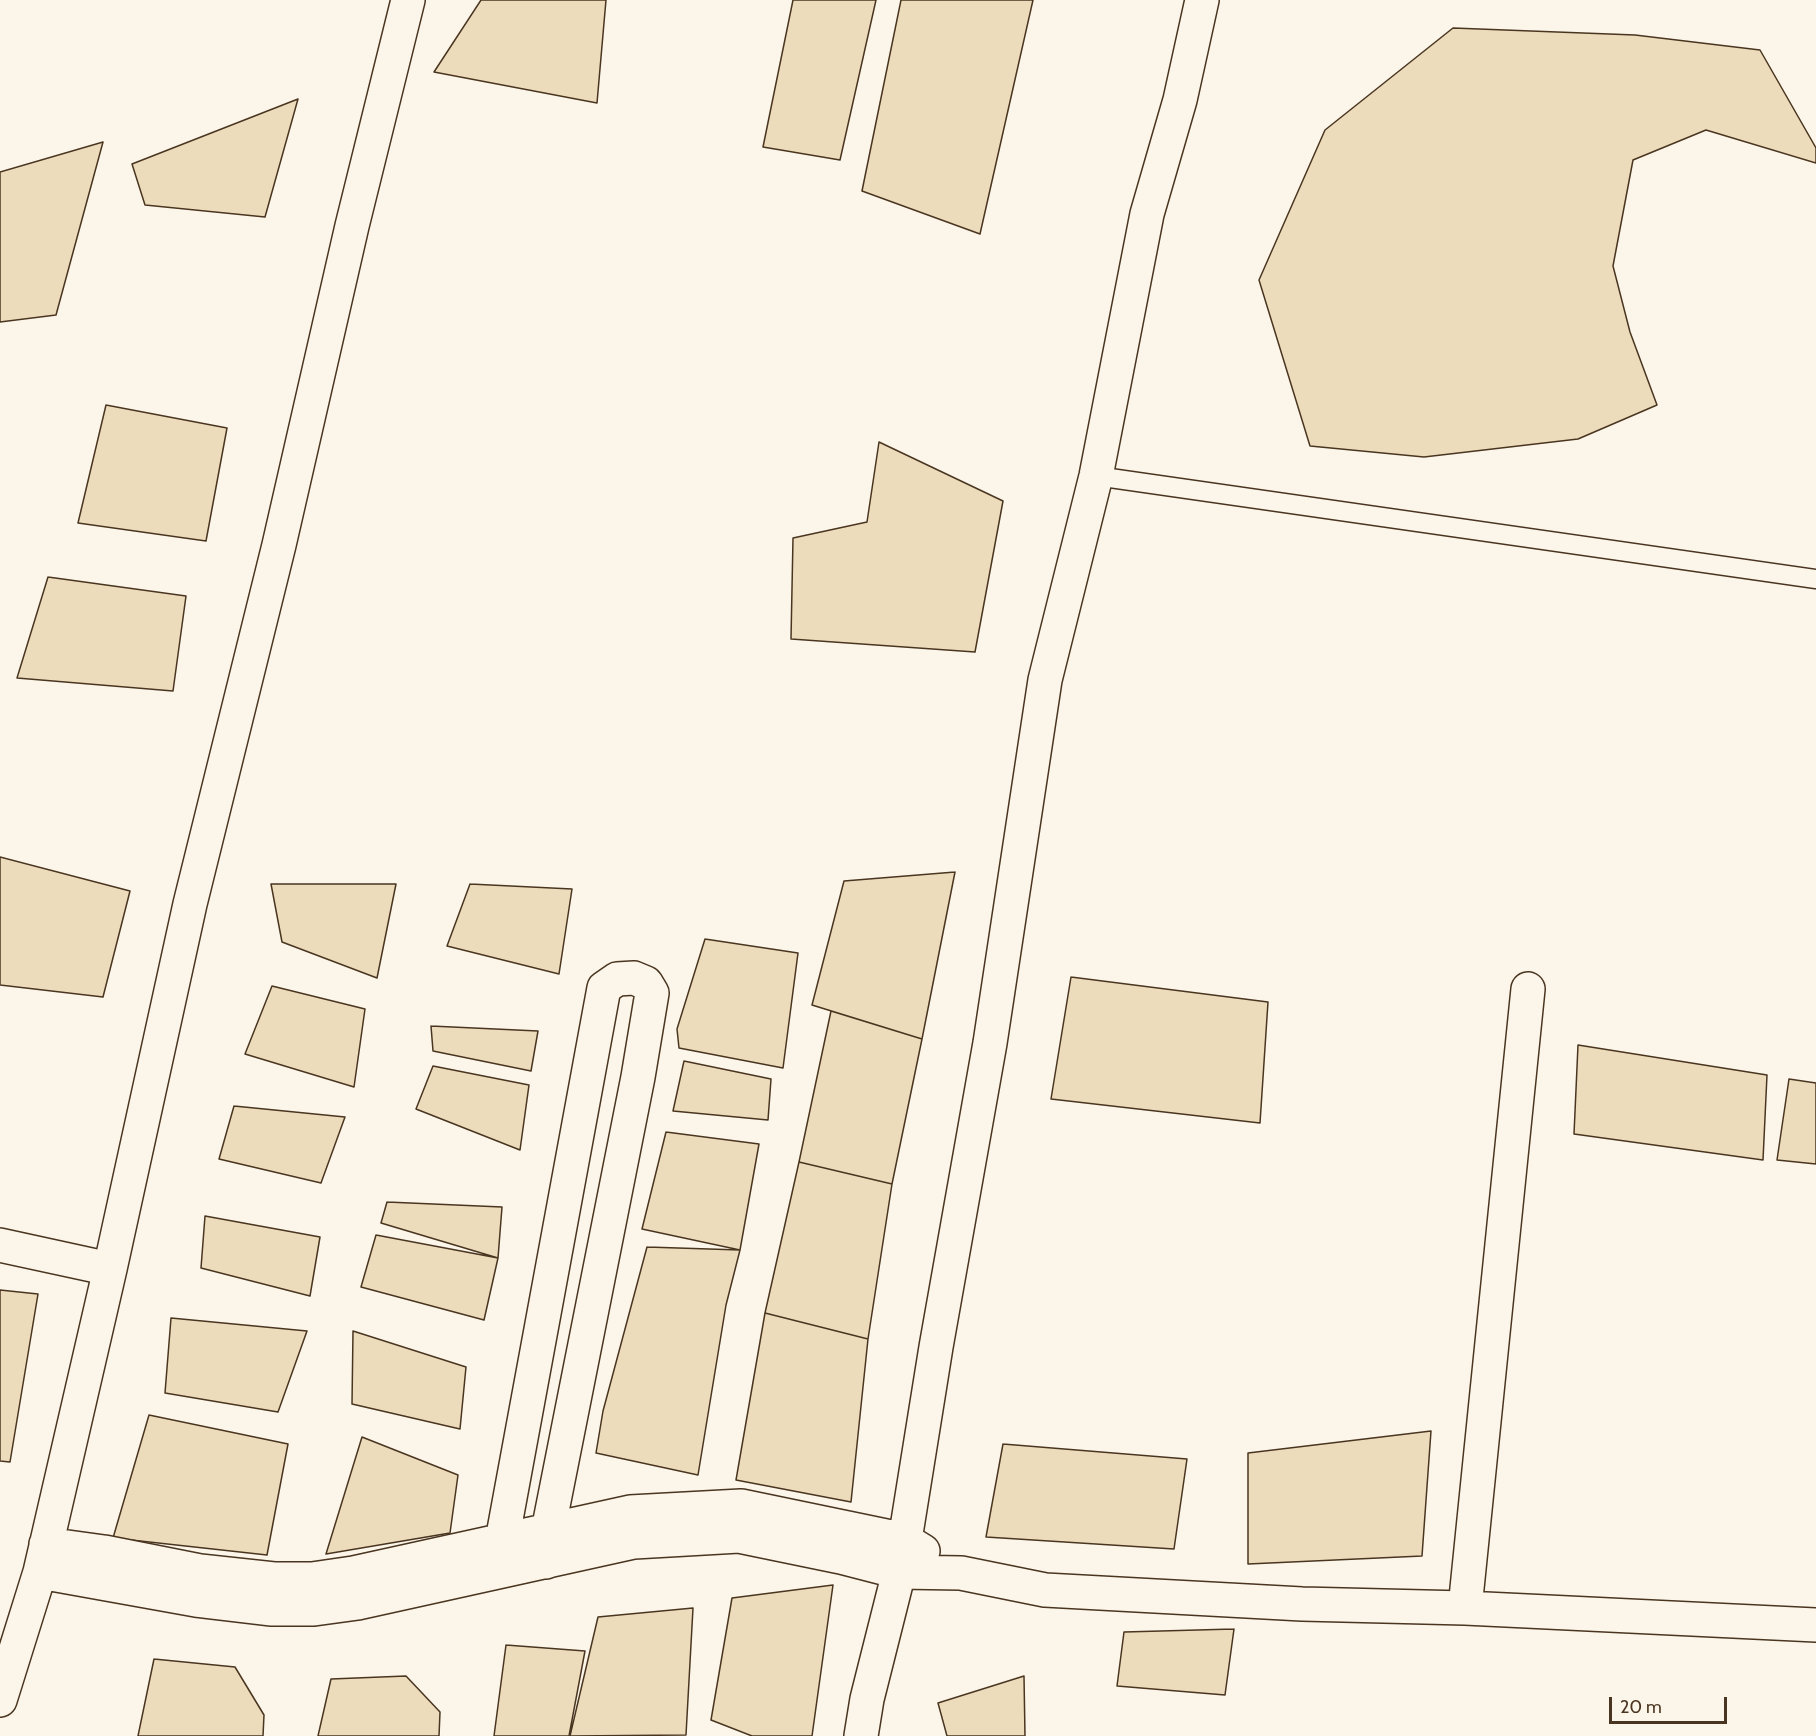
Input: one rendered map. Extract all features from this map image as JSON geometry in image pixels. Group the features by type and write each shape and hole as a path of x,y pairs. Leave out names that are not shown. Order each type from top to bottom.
{"street":[{"path":"0,1700 43,1558 110,1269 190,904 279,545 352,226 408,0"},
{"path":"861,1736 867,1699 905,1540 936,1347 990,1043 1045,680 1096,476 1147,214 1180,100 1202,0"},
{"path":"502,1556 604,988 617,979 634,978 646,983 652,993 638,1077 547,1546"},
{"path":"1465,1608 1528,989"},
{"path":"589,1072 638,1077"},
{"path":"0,1245 110,1269"},
{"path":"43,1558 104,1552 200,1570 274,1579 312,1579 502,1556 547,1546 630,1512 741,1506 905,1540 961,1573"},
{"path":"547,1546 739,1536 842,1557 899,1572 961,1573 1045,1590 1302,1604 1465,1608 1816,1625"}],"lane":[{"path":"1096,476 1816,579"}],"building":[{"path":"481,0 606,0 597,103 434,72"},
{"path":"793,0 876,0 840,160 763,147"},
{"path":"901,0 1033,0 980,234 862,191"},
{"path":"1453,28 1635,35 1760,50 1816,148 1816,163 1706,130 1633,160 1613,266 1630,332 1657,405 1578,439 1424,457 1310,446 1259,280 1325,130"},
{"path":"298,99 265,217 145,205 132,164"},
{"path":"103,142 56,315 0,322 0,172"},
{"path":"106,405 227,428 206,541 78,523"},
{"path":"879,442 1003,501 975,652 791,639 793,538 867,522"},
{"path":"48,577 186,596 173,691 17,678"},
{"path":"0,857 130,891 103,997 0,985"},
{"path":"955,872 922,1039 812,1005 844,881"},
{"path":"271,884 396,884 377,978 282,942"},
{"path":"470,884 572,889 559,974 447,946"},
{"path":"705,939 798,953 783,1068 679,1048 677,1029"},
{"path":"1071,977 1268,1002 1260,1123 1051,1099"},
{"path":"272,986 365,1009 354,1087 245,1054"},
{"path":"831,1011 922,1039 892,1184 799,1162"},
{"path":"431,1026 538,1031 531,1071 433,1051"},
{"path":"1578,1045 1767,1075 1763,1160 1574,1134"},
{"path":"684,1061 771,1079 768,1120 673,1111"},
{"path":"433,1066 529,1085 520,1150 416,1109"},
{"path":"1789,1079 1816,1083 1816,1164 1777,1160"},
{"path":"234,1106 345,1117 321,1183 219,1159"},
{"path":"666,1132 759,1144 740,1250 642,1229"},
{"path":"799,1162 892,1184 868,1339 765,1313"},
{"path":"387,1202 502,1207 498,1258 381,1223"},
{"path":"205,1216 320,1237 310,1296 201,1268"},
{"path":"376,1235 498,1258 484,1320 361,1287"},
{"path":"647,1247 740,1250 726,1305 698,1475 596,1453 603,1411"},
{"path":"0,1290 38,1294 10,1462 0,1461"},
{"path":"765,1313 868,1339 851,1502 736,1480"},
{"path":"171,1318 307,1331 278,1412 165,1393"},
{"path":"353,1331 466,1367 460,1429 352,1404"},
{"path":"149,1415 288,1444 267,1555 113,1538"},
{"path":"1431,1431 1422,1556 1248,1564 1248,1453"},
{"path":"362,1437 458,1475 450,1533 326,1554"},
{"path":"1003,1444 1187,1459 1174,1549 986,1537"},
{"path":"833,1585 812,1736 752,1736 711,1720 732,1598"},
{"path":"693,1608 686,1735 570,1736 598,1617"},
{"path":"1234,1629 1225,1695 1117,1686 1124,1632"},
{"path":"506,1645 585,1651 569,1736 494,1736"},
{"path":"154,1659 235,1667 264,1715 263,1736 138,1736"},
{"path":"406,1676 440,1712 439,1736 318,1736 331,1679"},
{"path":"1024,1676 1025,1736 947,1736 938,1703"}]}
